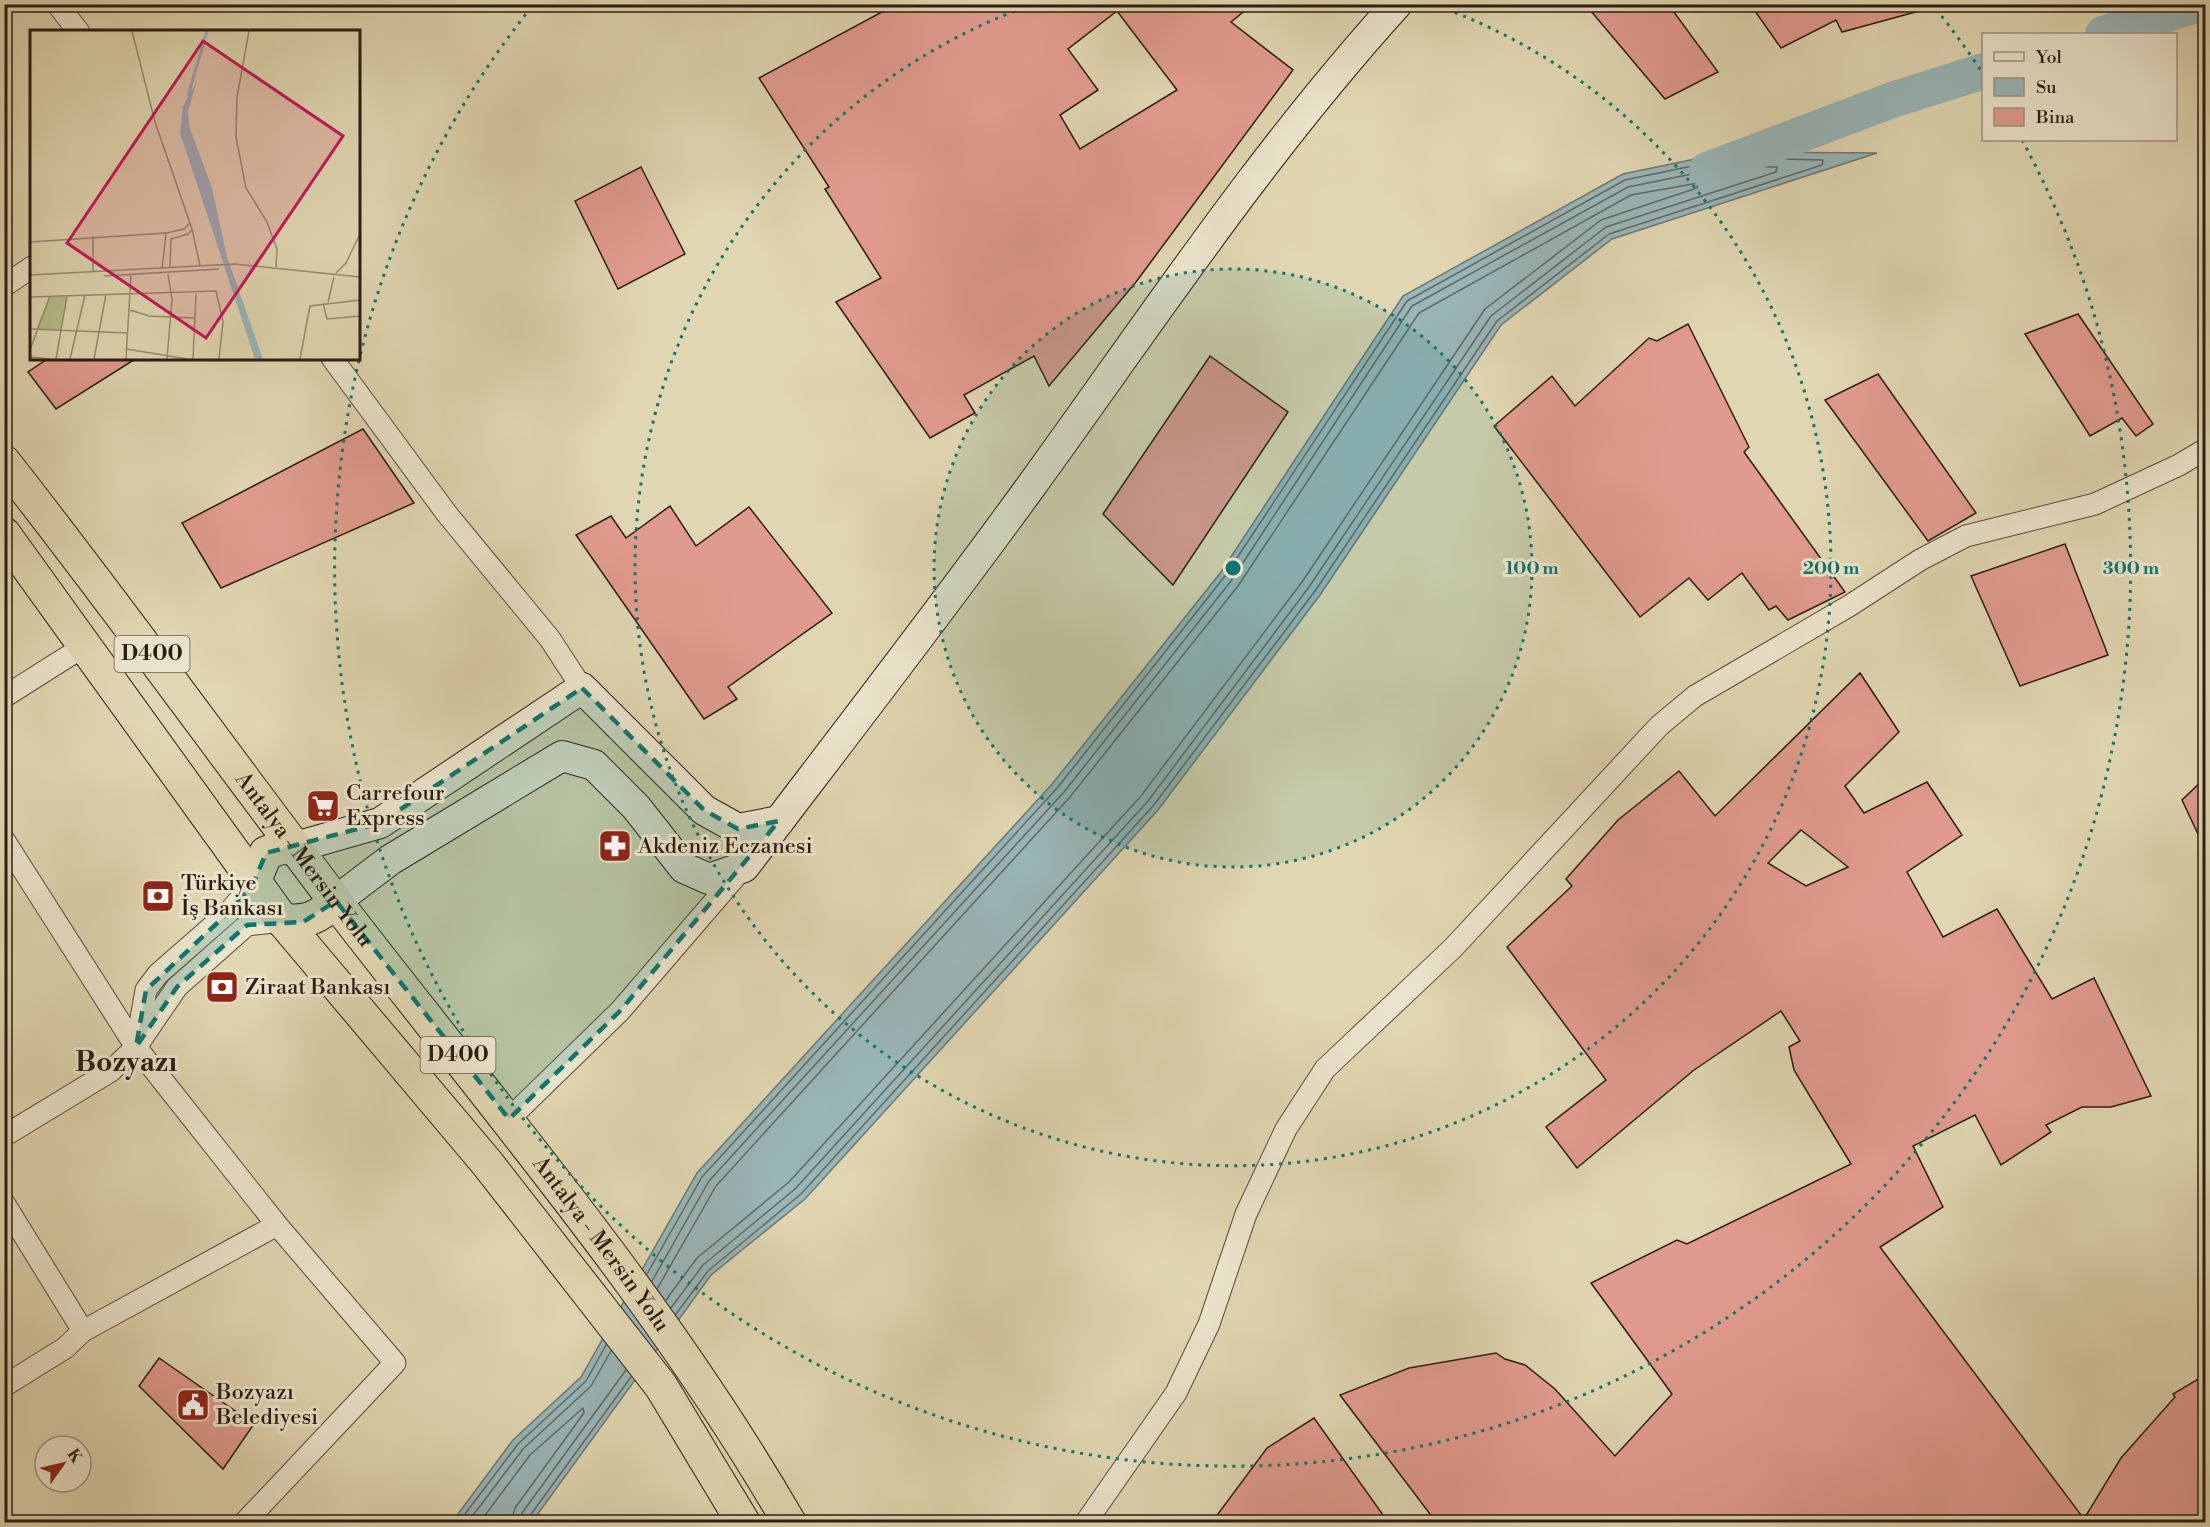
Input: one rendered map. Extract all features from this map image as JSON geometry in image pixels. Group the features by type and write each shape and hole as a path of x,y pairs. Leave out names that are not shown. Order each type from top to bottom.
{"highway":[{"name":"Antalya - Mersin Yolu","path":"4,462 96,579 336,901 509,1119 619,1263 688,1362 789,1522"},
{"name":"Antalya - Mersin Yolu","path":"4,534 283,921 487,1163 661,1386 743,1522"},
{"path":"254,882 266,853 280,848 296,847"},
{"path":"283,921 303,922 321,914 336,901"}],"street":[{"path":"57,4 77,30"},
{"path":"509,1119 620,1011 744,867 1028,490 1189,264 1360,45 1397,4"},
{"path":"4,286 30,268"},
{"path":"333,360 447,514 550,639 582,688 704,810 738,830 779,820"},
{"path":"1086,1522 1176,1393 1209,1324 1246,1214 1286,1129 1325,1069 1453,948 1659,726 1695,696 1849,606 1920,560 1966,536 2095,504 2179,465 2205,449"},
{"path":"4,697 86,645"},
{"path":"296,847 381,823 582,688"},
{"path":"336,901 390,860 562,756 594,765 636,807 684,867 709,879 744,867"},
{"path":"4,840 136,1047 277,1225 394,1363 245,1522"},
{"path":"136,1047 146,990 158,974 229,912 254,882"},
{"path":"4,1136 111,1071 136,1047 177,987 247,925 283,921"},
{"path":"4,1203 83,1331"},
{"path":"4,1386 65,1348 83,1331 277,1225"}],"highlighted area":[{"path":"582,688 704,810 738,829 779,821 620,1011 509,1119 336,901 303,922 247,925 177,987 136,1047 146,990 229,912 254,882 266,853 380,823"}],"water":[{"path":"1729,152 1877,153 1612,239 1501,325 1320,595 1158,810 805,1199 711,1275 532,1522 452,1522 513,1440 581,1377 697,1173 1053,783 1221,572 1403,296 1623,174"}],"building":[{"path":"876,4 1253,4 1231,22 1293,70 1136,282 1049,386 1034,356 964,395 975,413 930,438 836,302 881,278 825,189 829,187 759,78 882,12","holes":["1117,11 1177,90 1080,149 1060,115 1098,90 1068,49"]},
{"path":"1585,4 1668,4 1718,72 1665,99"},
{"path":"1750,4 1922,4 1923,10 1842,32 1836,20 1781,48"},
{"path":"641,167 685,254 618,289 575,201"},
{"path":"2078,314 2153,424 2136,436 2122,418 2090,436 2025,334"},
{"path":"1688,324 1749,447 1744,452 1845,592 1788,620 1776,606 1769,610 1742,573 1708,600 1689,578 1640,617 1494,426 1552,376 1575,406 1649,338 1657,341"},
{"path":"1210,356 1288,412 1173,585 1103,514"},
{"path":"46,360 134,360 56,409 28,372"},
{"path":"1878,374 1976,513 1928,541 1825,400"},
{"path":"363,429 414,503 221,588 182,523"},
{"path":"670,506 696,546 749,507 832,613 728,687 737,699 704,719 576,535 611,516 626,538"},
{"path":"2065,544 2108,655 2020,686 1971,576"},
{"path":"1860,673 1899,732 1845,786 1864,813 1927,782 1962,835 1907,872 1943,937 1997,909 2052,999 2094,978 2151,1096 2111,1107 2082,1107 2046,1125 2051,1132 2001,1165 1975,1115 1913,1146 1943,1207 1880,1247 2084,1519 2121,1458 2175,1397 2173,1394 2205,1375 2205,1522 1436,1522 1340,1395 1409,1368 1496,1353 1505,1359 1525,1365 1555,1389 1615,1456 1672,1394 1591,1283 1677,1240 1687,1244 1851,1164 1794,1070 1789,1047 1800,1041 1781,1011 1694,1070 1577,1168 1546,1127 1606,1080 1507,947 1572,886 1566,879 1618,820 1679,771 1715,816","holes":["1801,830 1848,867 1806,886 1768,863"]},
{"path":"2205,778 2205,849 2182,800"},
{"name":"Bozyazı Belediyesi","path":"159,1358 254,1424 223,1469 139,1386"},
{"path":"1314,1418 1388,1522 1212,1522 1267,1448"}],"waterway":[{"path":"2106,33 2199,4"},
{"path":"1707,170 1892,100 1982,72"}],"place":[{"name":"Carrefour Express","path":"323,806"},
{"name":"Akdeniz Eczanesi","path":"615,846"},
{"name":"Türkiye İş Bankası","path":"158,896"},
{"name":"Ziraat Bankası","path":"222,987"},
{"name":"Bozyazı Belediyesi","path":"193,1405"}],"district":[{"name":"Bozyazı","path":"126,1062"}]}
